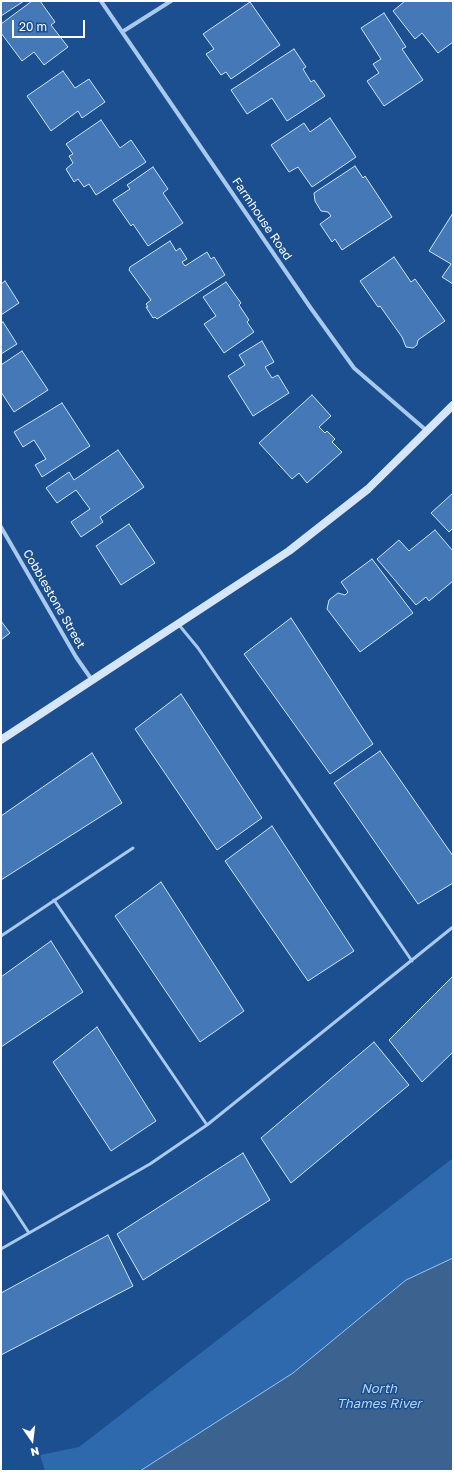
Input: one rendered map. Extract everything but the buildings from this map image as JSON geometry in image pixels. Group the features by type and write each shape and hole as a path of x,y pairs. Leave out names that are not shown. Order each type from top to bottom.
{"street":[{"name":"Farmhouse Road","path":"101,1 310,307 354,368 427,431"},
{"path":"122,32 171,1"},
{"path":"1,740 289,551 368,489 453,405"},
{"name":"Cobblestone Street","path":"1,527 76,657 92,680"}],"lane":[{"path":"177,624 198,648 412,961"},
{"path":"1,936 133,848"},
{"path":"54,900 207,1125"},
{"path":"1,1249 150,1164 207,1125 453,927"},
{"path":"1,1190 29,1233"}],"shaded area":[{"path":"453,1158 453,1269 286,1385 153,1471 45,1471 40,1455 79,1447"}],"water":[{"name":"North Thames River","path":"453,1258 453,1471 140,1471 293,1373 406,1280"}]}
